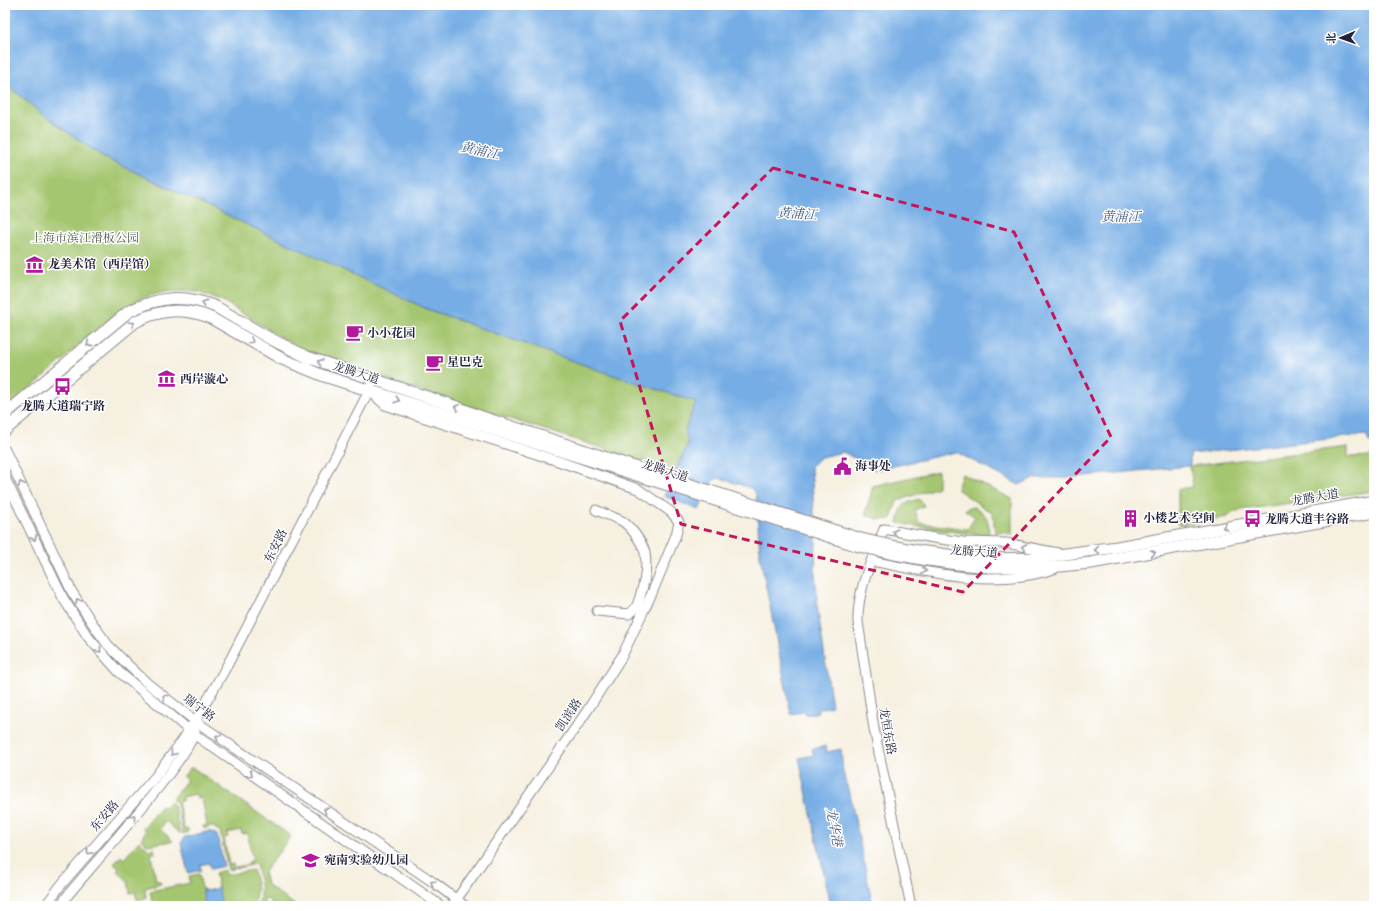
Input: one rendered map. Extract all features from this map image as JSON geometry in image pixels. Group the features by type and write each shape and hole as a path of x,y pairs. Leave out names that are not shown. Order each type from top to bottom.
{"main road":[{"name":"龙腾大道","path":"5,414 128,312 142,305 167,299 191,299 216,307 288,348 328,365 457,407 482,417 505,429"},
{"name":"龙腾大道","path":"5,430 124,329 146,316 168,310 189,311 205,316 282,359 324,376 370,391 505,429 859,546 889,554 931,561 1063,566 1119,559 1374,512"},
{"name":"龙腾大道","path":"989,563 1117,547 1374,500"}],"street":[{"name":"东安路","path":"64,904 165,779 184,753 195,721 229,662 370,391 374,380"},
{"name":"凯滨路","path":"370,391 385,405 558,461 638,489 671,512 679,522 676,535 652,593 622,656 587,711 454,903"},
{"name":"瑞宁路","path":"5,450 72,592 94,627 108,645 127,664 195,721 454,903 465,906"},
{"name":"瑞宁路","path":"5,478 59,591 73,616 88,637 119,672 192,733 440,906"},
{"path":"596,510 623,522 636,535 644,552 645,568 643,586 637,606 633,612 629,614 597,612"},
{"name":"龙恒东路","path":"911,906 874,729 858,622 859,597 884,529 911,535 948,540 1006,543 1062,554"},
{"path":"872,561 929,572 996,578 1035,574 1063,566"},
{"name":"东安路","path":"46,906 55,893 192,733"},
{"path":"55,893 64,904"}],"highlighted area":[{"path":"773,168 1014,232 1111,437 963,592 681,524 620,321"}],"green space":[{"name":"上海市滨江滑板公园","path":"5,83 42,114 103,157 427,309 607,373 696,402 686,429 688,443 675,471 321,358 290,343 223,301 198,292 164,292 143,298 126,307 102,325 14,403 5,407"},
{"path":"1348,447 1348,457 1374,456 1374,491 1235,511 1227,517 1178,525 1178,489 1193,487 1190,466"},
{"path":"938,471 938,487 897,501 891,519 877,519 865,515 873,486"},
{"path":"962,474 1012,499 1012,535 1004,532 995,533 993,514 957,489"},
{"path":"918,499 924,506 915,510 919,523 968,529 975,517 965,510 974,507 983,512 987,518 989,535 898,523 903,507"},
{"path":"190,768 193,768 291,836 264,872 267,885 296,906 283,906 270,903 270,900 265,899 263,905 258,906 261,889 256,864 237,868 235,867 249,865 249,861 253,861 247,833 242,834 241,830 227,833 228,837 224,838 229,865 233,864 234,869 228,870 220,831 211,826 204,829 203,826 207,825 202,798 197,798 196,794 182,797 182,801 178,802 184,829 188,829 188,832 183,834 177,803 172,799 187,780 183,777"},
{"path":"170,802 174,805 180,834 166,821 160,829 173,841 148,845 141,839 146,831 143,828 161,806 164,807"},
{"path":"139,841 149,850 154,848 155,853 151,854 156,881 160,881 161,884 145,888 146,898 137,900 135,892 130,893 128,881 117,871 120,868 114,864 121,856 124,859"},
{"path":"225,870 225,875 253,870 257,889 253,906 153,906 150,891 190,883 189,876 199,874 202,889 207,891 215,889 218,886 215,873"}],"water":[{"name":"黄浦江","path":"5,5 1374,5 1374,440 1369,442 1366,435 1190,454 1190,466 1065,478 1034,478 1019,485 956,452 876,470 843,452 821,457 811,466 816,543 815,571 818,612 832,706 818,709 818,712 806,715 805,712 791,714 760,556 756,494 751,488 719,478 713,480 699,510 664,496 688,443 685,429 696,402 607,373 427,309 103,157 42,114 5,83"},
{"name":"龙华港","path":"826,746 827,752 841,749 843,772 851,800 873,906 831,906 799,758 814,755 812,749"},
{"path":"210,831 217,835 224,866 211,869 209,863 200,865 201,870 188,873 181,843 185,837"},
{"path":"218,886 221,902 205,906 202,889 207,891 215,889"}],"place":[{"name":"龙美术馆（西岸馆）","path":"35,264"},
{"name":"小小花园","path":"354,333"},
{"name":"星巴克","path":"434,362"},
{"name":"西岸漩心","path":"167,379"},
{"name":"龙腾大道瑞宁路","path":"63,387"},
{"name":"海事处","path":"842,466"},
{"name":"小楼艺术空间","path":"1130,518"},
{"name":"龙腾大道丰谷路","path":"1252,519"},
{"name":"宛南实验幼儿园","path":"311,860"}]}
